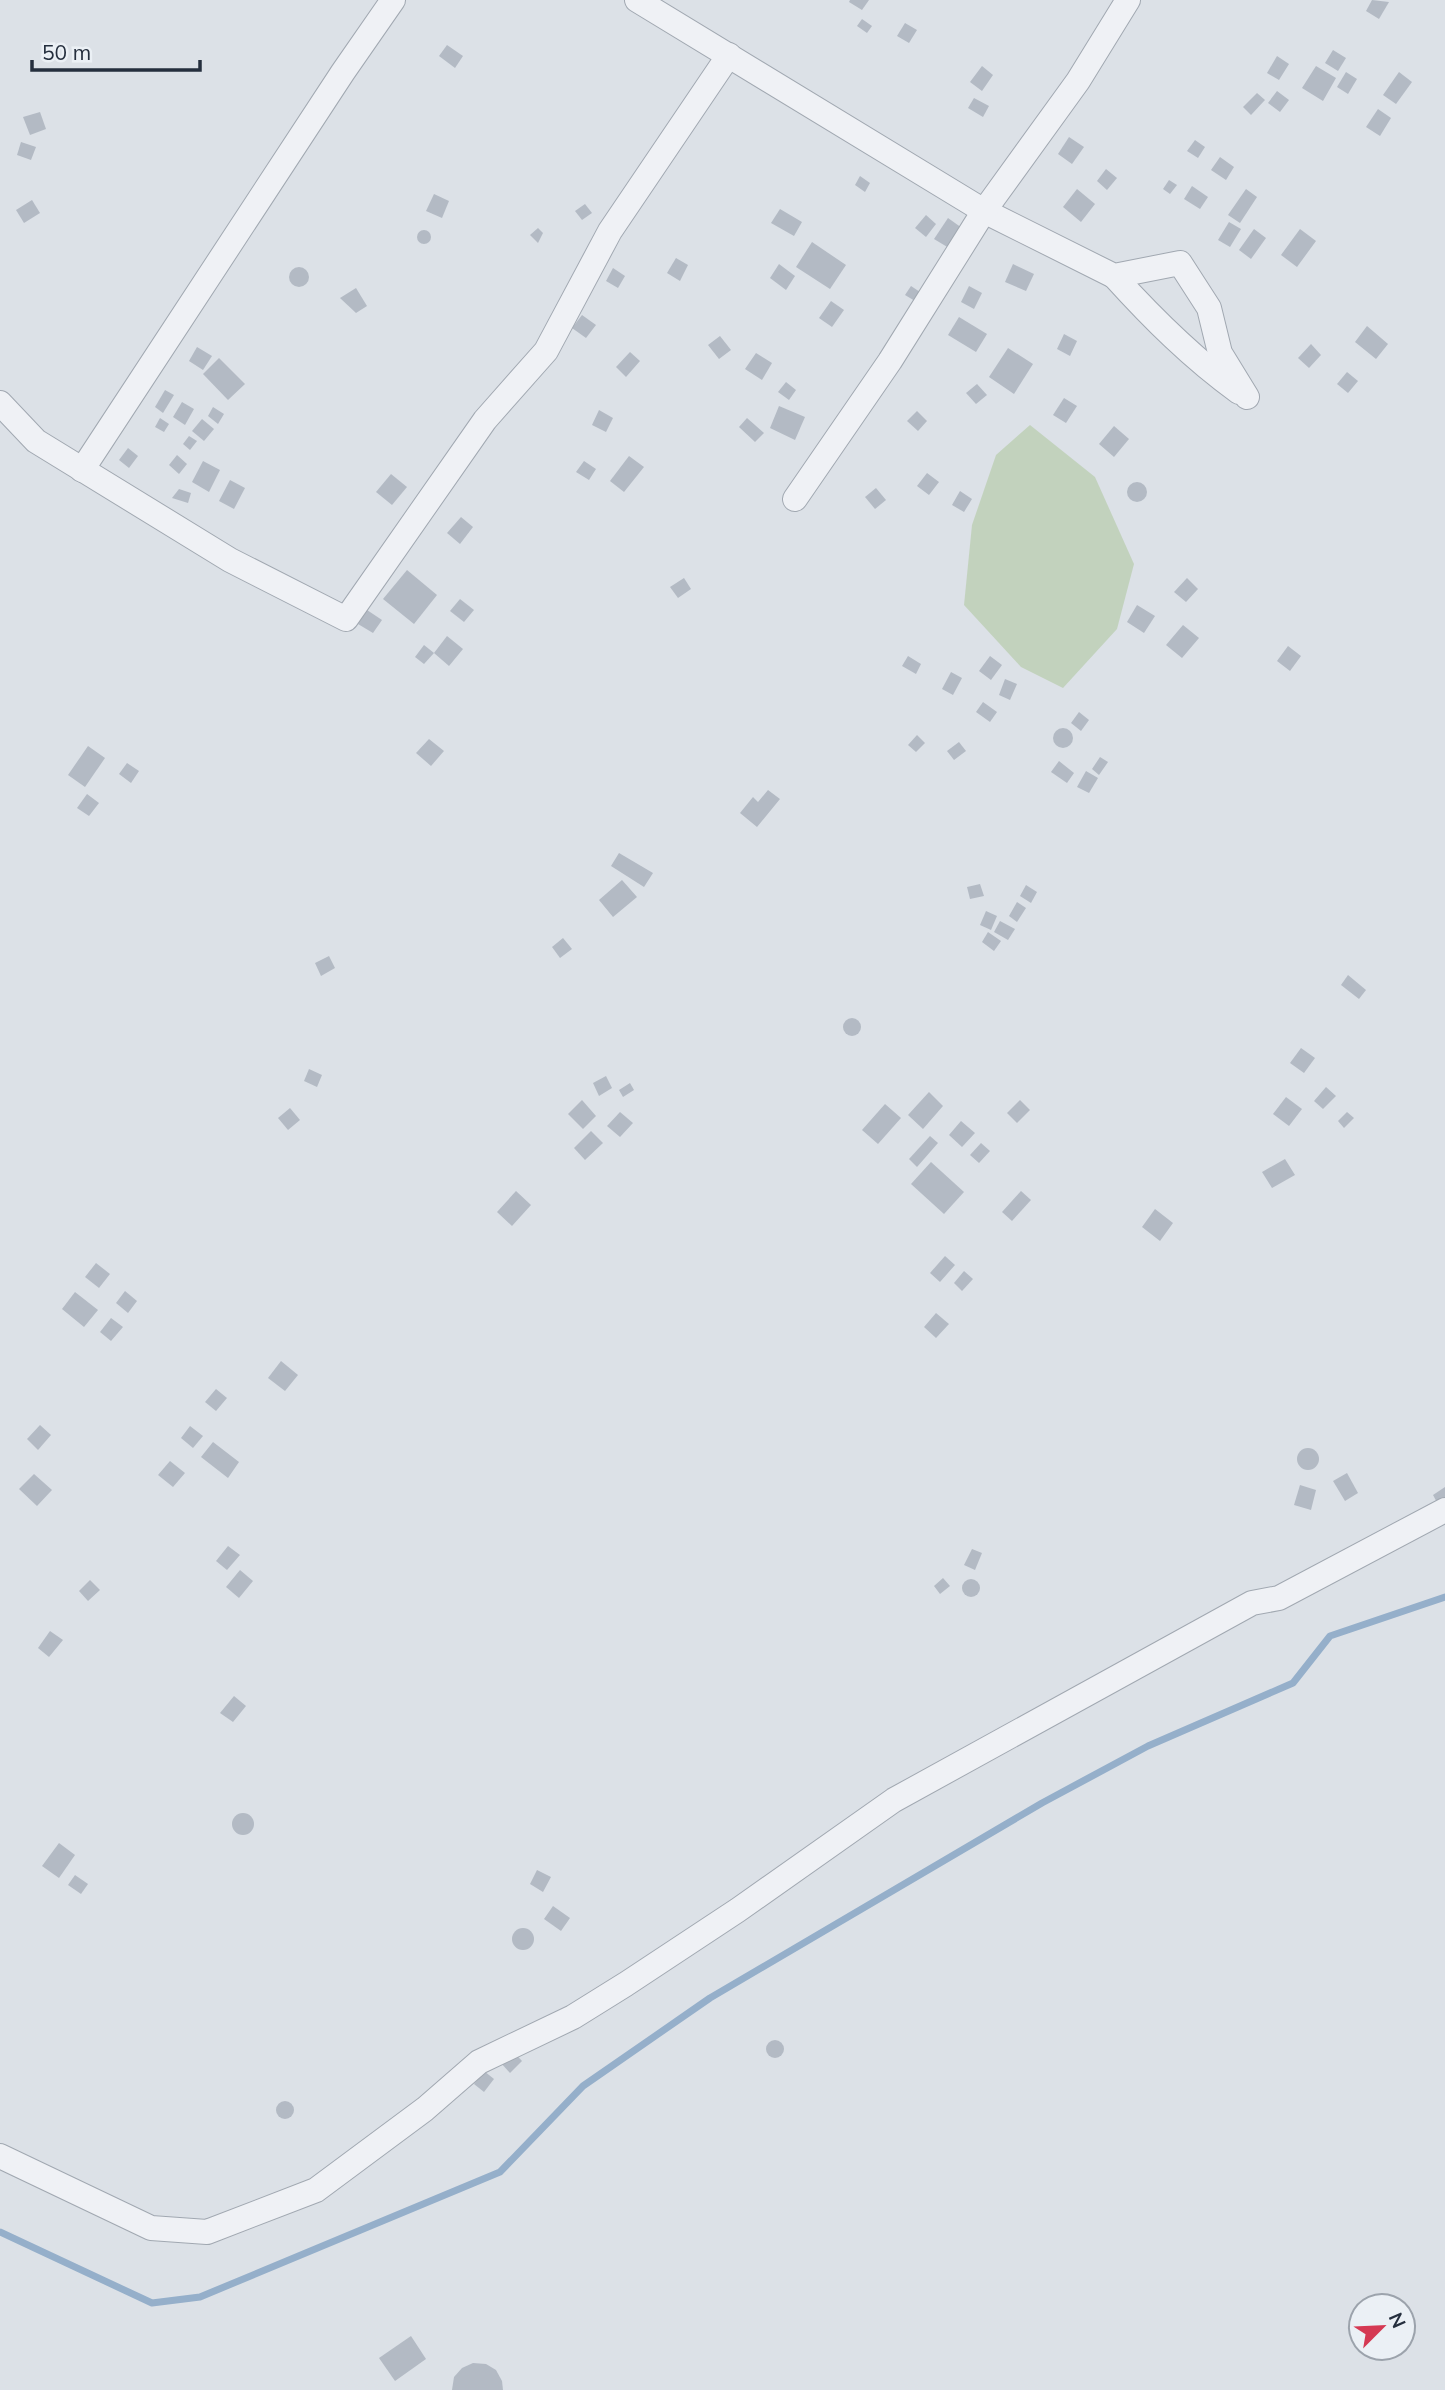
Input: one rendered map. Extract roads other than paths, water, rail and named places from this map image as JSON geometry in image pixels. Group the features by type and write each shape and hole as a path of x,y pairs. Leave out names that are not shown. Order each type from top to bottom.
{"street":[{"path":"82,470 393,0"},
{"path":"637,0 984,211 1114,276 1155,322 1204,367 1247,397 1220,353 1209,308 1180,263 1114,276"},
{"path":"795,499 891,361 984,211 1078,81 1128,0"},
{"path":"0,402 36,441 82,470 230,560 346,619 485,420 546,351 610,231 729,55"},
{"path":"0,2156 151,2228 207,2232 316,2190 425,2109 479,2063 573,2017 626,1984 738,1910 894,1800 1252,1603 1279,1598 1445,1510"}],"waterway":[{"path":"0,2232 152,2303 200,2297 500,2172 583,2086 710,1998 1042,1803 1148,1746 1293,1683 1330,1636 1445,1597"}]}
